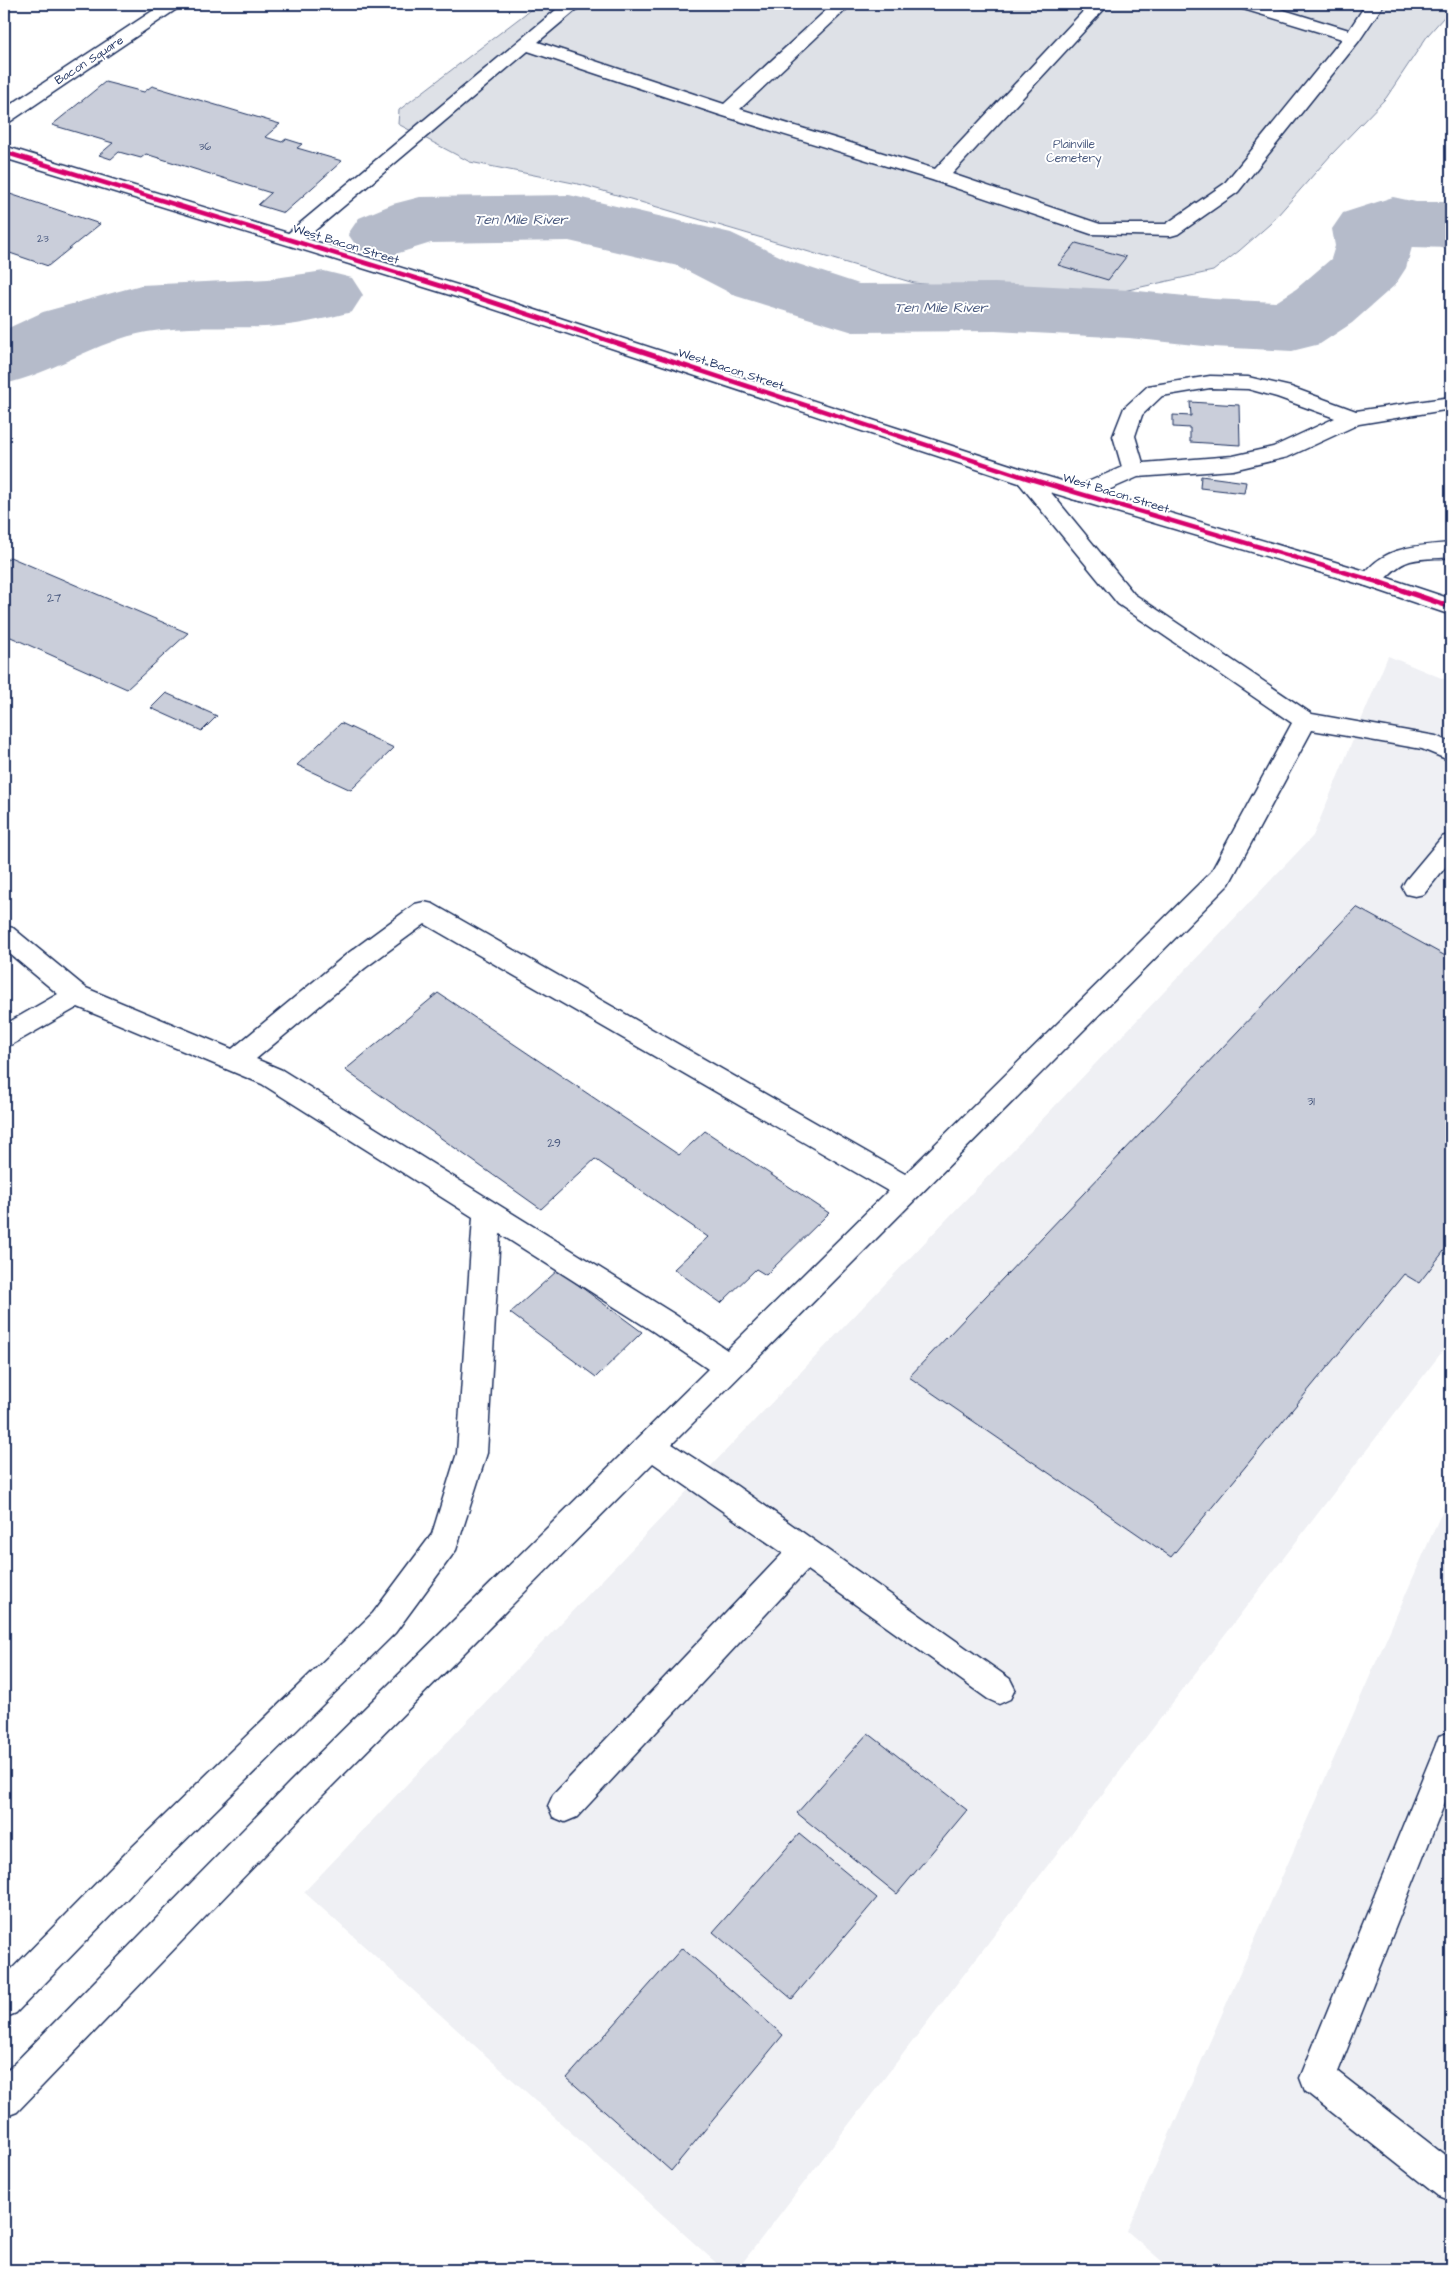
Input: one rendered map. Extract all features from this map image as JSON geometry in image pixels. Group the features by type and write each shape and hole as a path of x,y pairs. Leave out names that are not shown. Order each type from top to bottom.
{"street":[{"name":"Bacon Square","path":"4,117 175,4"},
{"path":"293,239 574,4"},
{"path":"727,111 843,4"},
{"path":"938,176 1100,4"},
{"path":"1246,4 1353,37"},
{"path":"525,44 727,111 938,176 1098,230 1171,230 1231,188 1353,37 1375,4"},
{"name":"West Bacon Street","path":"4,152 293,239 489,301 1027,478 1371,580 1451,607"},
{"path":"1134,470 1124,436 1132,413 1155,391 1210,382 1248,383 1284,392 1354,418"},
{"path":"1080,494 1134,470 1234,463 1280,452 1354,418 1451,403"},
{"path":"1027,478 1126,599 1305,722 1427,742 1451,753"},
{"path":"1371,580 1381,566 1399,556 1451,550"},
{"path":"4,2099 302,1792 1220,878 1305,722"},
{"path":"1415,887 1451,843"},
{"path":"236,1061 356,961 424,910 908,1189"},
{"path":"4,935 77,995 272,1077 664,1323 728,1367"},
{"path":"4,1037 77,995"},
{"path":"4,2001 138,1864 384,1623 445,1540 472,1453 487,1212"},
{"path":"650,1445 805,1551 1000,1689"},
{"path":"565,1806 805,1551"},
{"path":"1451,1747 1318,2078 1451,2183"}],"shaded area":[{"path":"1388,656 1451,682 1451,1340 737,2270 724,2270 304,1892 1313,836"},
{"path":"1451,1491 1451,2270 1172,2270 1127,2231"}],"green space":[{"name":"Plainville Cemetery","path":"538,4 1451,4 1451,9 1428,35 1386,98 1331,155 1270,224 1239,251 1213,271 1083,300 914,283 583,185 470,162 398,124 399,110"}],"building":[{"path":"105,82 144,92 152,86 280,124 265,137 282,142 286,139 302,144 297,148 342,161 284,213 258,205 271,193 146,154 141,158 119,152 111,159 99,155 113,143 52,125"},
{"path":"4,192 100,224 48,266 4,251"},
{"path":"1076,243 1126,257 1108,280 1058,265"},
{"path":"1190,402 1239,405 1240,445 1190,442 1190,428 1173,427 1173,415 1191,416"},
{"path":"1201,476 1246,482 1244,493 1200,488"},
{"path":"10,557 188,633 127,689 4,634 4,562"},
{"path":"166,693 217,716 202,731 151,708"},
{"path":"341,723 394,748 351,790 297,765"},
{"path":"1356,907 1451,959 1451,1242 1419,1283 1404,1274 1171,1557 909,1377"},
{"path":"438,993 679,1155 705,1131 829,1213 766,1275 756,1269 721,1303 674,1269 708,1237 595,1159 541,1209 345,1070"},
{"path":"558,1270 642,1332 596,1377 510,1313"},
{"path":"868,1733 967,1810 897,1894 797,1813"},
{"path":"799,1834 877,1898 792,1999 713,1932"},
{"path":"682,1948 783,2035 671,2171 567,2078"}],"waterway":[{"name":"Ten Mile River","path":"386,234 420,220 569,218 704,249 764,279 853,308 995,307 1129,314 1213,323 1292,327 1324,306 1367,268 1374,246 1370,229 1393,220 1416,225 1451,225"},
{"name":"Ten Mile River","path":"4,360 71,329 141,309 189,305 268,303 324,295"}],"cycle path":[{"path":"4,152 470,295 1027,478 1371,580 1451,607"}]}
